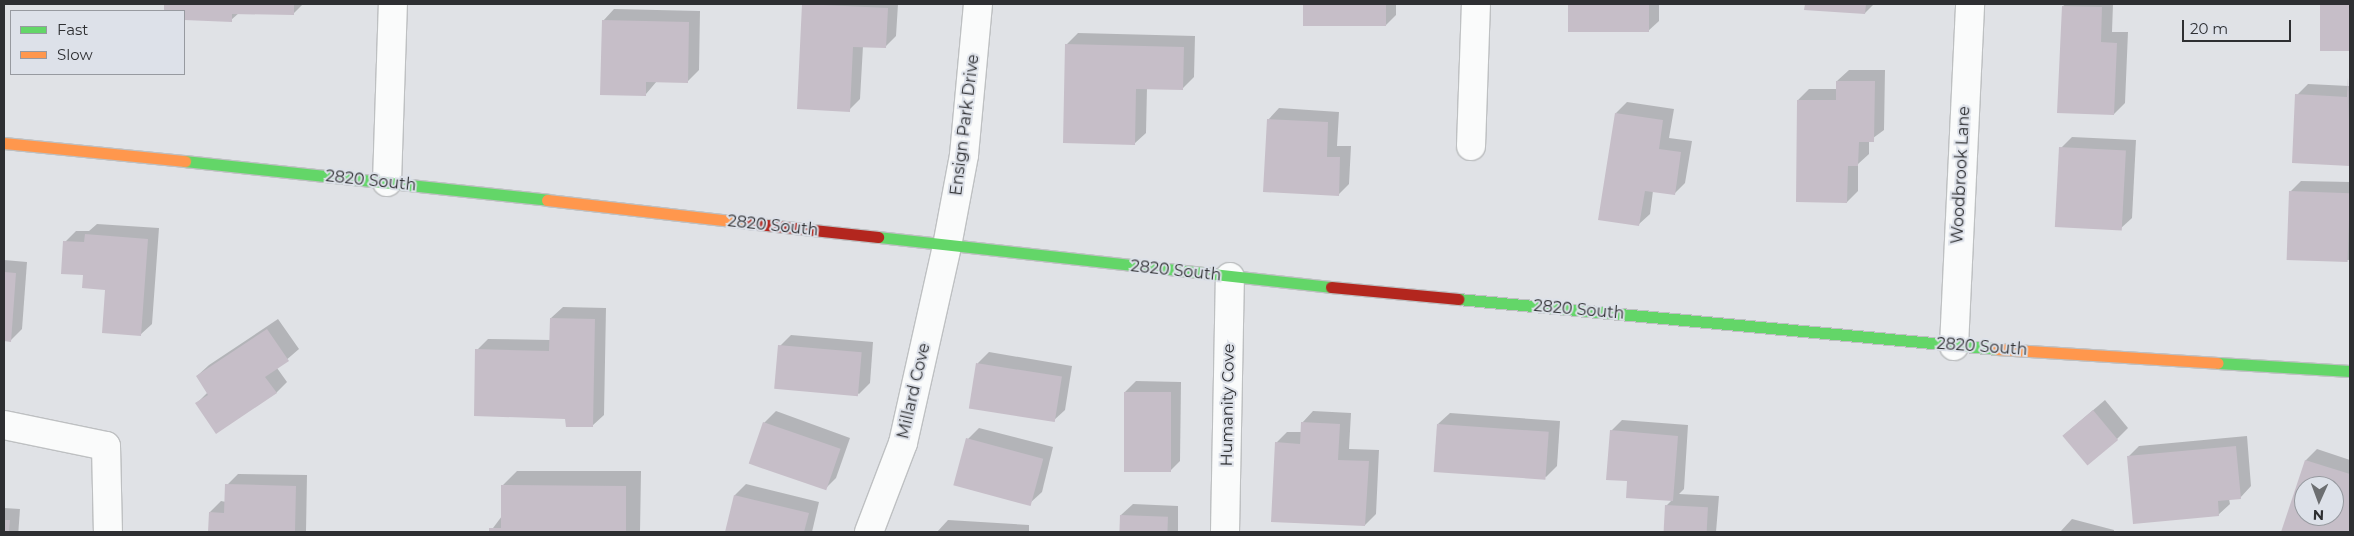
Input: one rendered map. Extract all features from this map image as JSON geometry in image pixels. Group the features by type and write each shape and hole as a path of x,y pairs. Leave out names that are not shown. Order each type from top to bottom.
{"street":[{"path":"388,182 393,4"},
{"name":"Ensign Park Drive","path":"948,246 964,155 978,4"},
{"path":"1471,146 1476,4"},
{"name":"Woodbrook Lane","path":"1954,346 1970,4"},
{"name":"2820 South","path":"4,143 388,182 1230,277 1954,346 2350,371"},
{"name":"Millard Cove","path":"869,532 903,443 948,246"},
{"name":"Humanity Cove","path":"1225,532 1230,277"},
{"path":"4,425 106,446 108,532"}],"building":[{"path":"164,4 294,4 294,15 232,14 232,22 185,20 185,10 164,10"},
{"path":"802,4 888,8 886,48 853,47 850,112 797,109"},
{"path":"1303,4 1386,4 1386,26 1303,26"},
{"path":"1568,4 1649,4 1649,32 1568,32"},
{"path":"1805,4 1866,4 1865,14 1804,10"},
{"path":"2320,4 2350,4 2350,51 2320,51"},
{"path":"2062,6 2102,7 2101,42 2117,43 2114,115 2057,113"},
{"path":"602,20 689,22 688,83 646,82 646,96 600,95"},
{"path":"1065,44 1184,47 1183,90 1136,89 1135,145 1063,143"},
{"path":"2348,77 2350,166 2292,163 2295,94 2347,97"},
{"path":"1836,81 1875,81 1874,142 1859,142 1858,166 1848,166 1847,203 1796,202 1797,100 1836,100"},
{"path":"1615,113 1663,120 1659,149 1681,152 1675,195 1645,191 1639,226 1598,220"},
{"path":"1267,119 1328,122 1327,157 1340,157 1339,196 1263,192"},
{"path":"2059,147 2126,151 2122,230 2055,227"},
{"path":"2289,191 2350,193 2348,262 2287,260"},
{"path":"85,234 148,239 141,336 102,333 105,290 82,288 83,275 61,274 63,241 84,242"},
{"path":"4,272 16,273 11,342 4,341"},
{"path":"550,318 595,319 593,427 566,427 565,419 474,416 475,349 549,351"},
{"path":"267,329 289,361 265,377 277,393 216,434 195,403 208,395 196,376"},
{"path":"778,345 862,352 858,396 774,389"},
{"path":"976,363 1062,377 1055,422 969,408"},
{"path":"1124,392 1171,392 1171,472 1124,472"},
{"path":"2093,410 2118,440 2087,466 2062,436"},
{"path":"763,422 841,449 826,490 749,464"},
{"path":"1301,422 1340,424 1338,460 1369,461 1365,526 1271,522 1275,442 1300,444"},
{"path":"1437,424 1549,432 1545,480 1434,472"},
{"path":"1610,430 1678,436 1673,501 1626,498 1627,481 1606,480"},
{"path":"966,438 1043,459 1031,506 953,485"},
{"path":"2236,446 2241,499 2218,501 2219,516 2133,524 2127,456"},
{"path":"2305,460 2350,474 2350,532 2281,532 2294,493 2294,526 2344,526 2344,476 2300,476"},
{"path":"225,484 296,486 295,532 208,532 209,512 224,513"},
{"path":"501,485 626,486 626,532 489,532 489,528 501,528"},
{"path":"734,495 809,513 804,532 725,532"},
{"path":"1665,505 1708,507 1707,532 1664,532"},
{"path":"1120,515 1168,517 1167,532 1119,532"},
{"path":"4,520 10,520 9,532 4,532"}],"traffic: fast":[{"path":"185,161 547,200"},
{"path":"878,237 1331,287"},
{"path":"1458,299 1997,349"},
{"path":"2218,363 2350,371"}],"traffic: slow":[{"path":"4,143 185,161"},
{"path":"547,200 748,223"},
{"path":"1997,349 2218,363"}],"traffic: jam":[{"path":"748,223 878,237"},
{"path":"1331,287 1458,299"}]}
